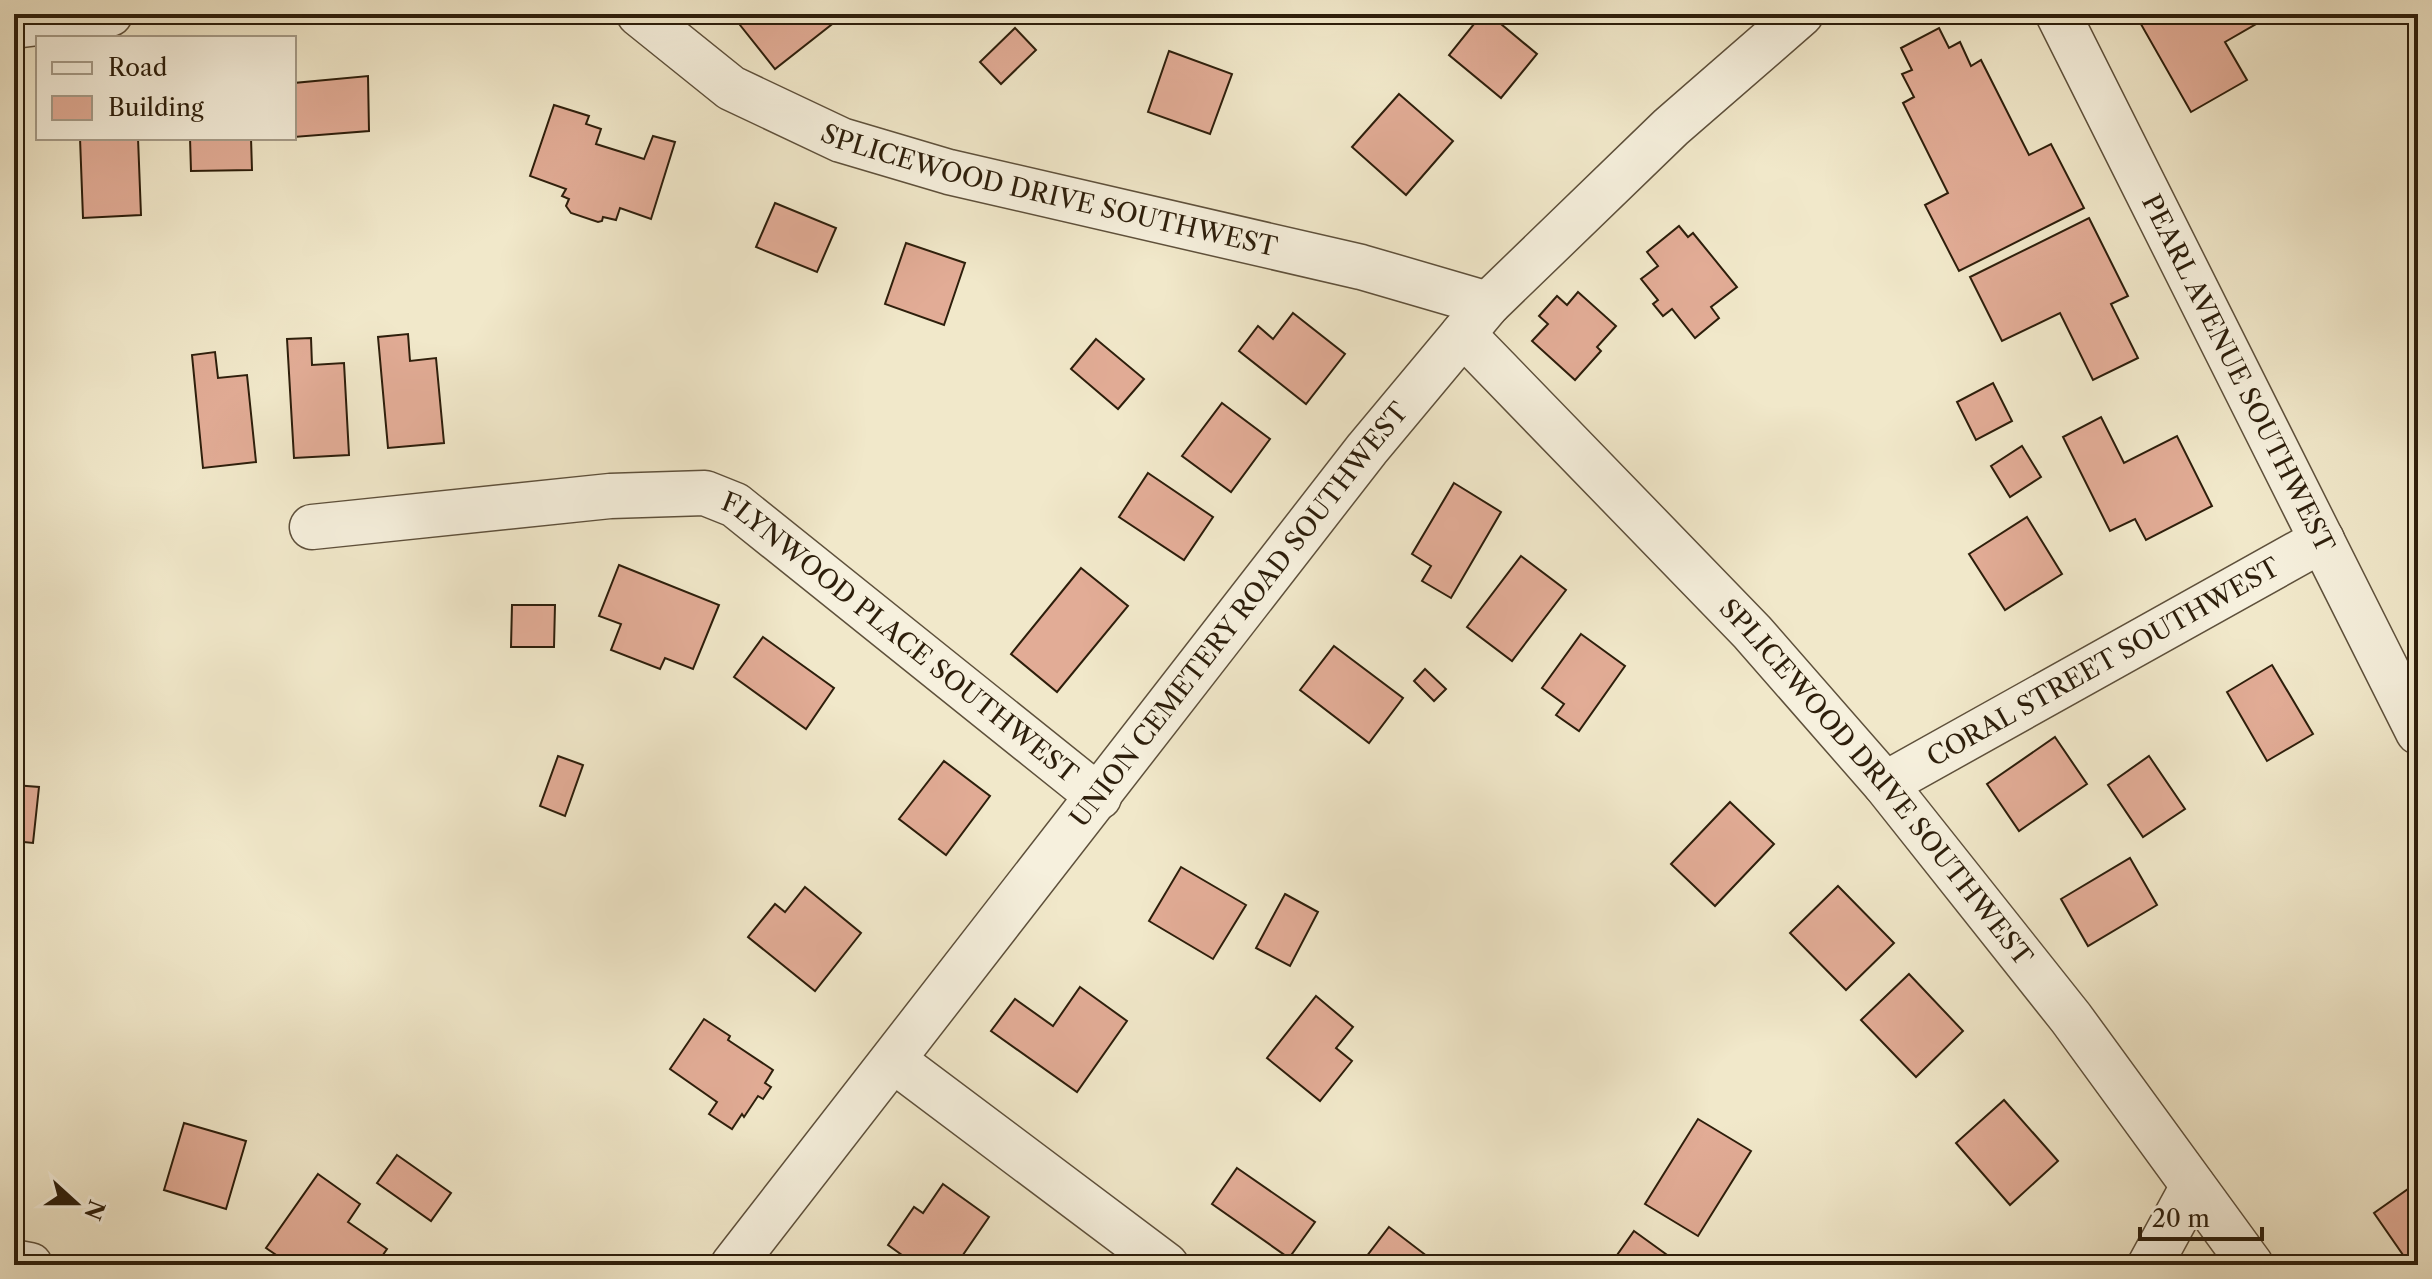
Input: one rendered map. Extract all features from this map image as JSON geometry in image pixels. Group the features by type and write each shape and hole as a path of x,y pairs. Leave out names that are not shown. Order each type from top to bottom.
{"street":[{"path":"14,26 110,14"},
{"name":"SPLICEWOOD DRIVE SOUTHWEST","path":"639,14 731,88 841,140 949,172 1361,267 1476,319 1885,784 2071,1018 2251,1265"},
{"name":"UNION CEMETERY ROAD SOUTHWEST","path":"733,1265 1367,449 1476,319 1671,127 1801,14"},
{"name":"PEARL AVENUE SOUTHWEST","path":"2058,14 2418,732"},
{"name":"FLYNWOOD PLACE SOUTHWEST","path":"312,527 610,496 705,493 735,505 1099,797"},
{"name":"CORAL STREET SOUTHWEST","path":"1885,784 2322,540"},
{"path":"893,1060 1166,1265"},
{"path":"2150,1265 2193,1186"},
{"path":"14,1262 30,1265"}],"building":[{"path":"743,14 845,14 775,69 736,20"},
{"path":"1482,14 1489,14 1537,54 1501,98 1449,55"},
{"path":"2147,14 2251,14 2256,24 2225,42 2247,80 2191,112 2138,19"},
{"path":"1015,28 1036,50 1001,84 980,62"},
{"path":"1939,28 1949,48 1960,42 1971,66 1981,60 2029,155 2051,144 2084,208 1959,271 1925,205 1948,193 1903,103 1914,97 1902,74 1912,70 1901,48"},
{"path":"1169,51 1232,74 1210,134 1148,112"},
{"path":"368,76 369,131 296,137 296,83"},
{"path":"1399,94 1453,141 1406,195 1352,147"},
{"path":"554,105 589,116 586,124 601,129 596,144 644,159 653,136 675,142 651,219 620,208 616,220 603,217 598,222 571,213 566,206 569,199 562,196 566,189 530,176"},
{"path":"80,140 138,140 141,215 83,218"},
{"path":"190,140 251,140 252,170 191,171"},
{"path":"775,203 836,228 817,272 756,247"},
{"path":"2089,218 2128,296 2111,304 2138,358 2093,380 2060,313 2002,341 1970,277"},
{"path":"1679,226 1688,237 1693,233 1737,287 1711,307 1719,318 1695,338 1672,309 1663,316 1653,304 1658,300 1641,279 1658,266 1647,252"},
{"path":"906,243 965,263 944,325 885,304"},
{"path":"1578,292 1616,326 1597,347 1601,351 1575,380 1532,341 1548,324 1539,316 1557,296 1567,305"},
{"path":"1293,313 1345,354 1306,404 1239,351 1258,326 1273,339"},
{"path":"408,334 410,361 436,358 444,443 388,448 378,337"},
{"path":"311,338 312,365 344,363 349,455 294,458 287,339"},
{"path":"1096,339 1144,379 1118,409 1071,369"},
{"path":"215,352 218,378 247,375 256,462 203,468 192,355"},
{"path":"1993,383 2012,421 1976,440 1957,402"},
{"path":"1222,403 1270,439 1231,492 1182,456"},
{"path":"2101,417 2124,463 2177,436 2212,506 2146,540 2135,519 2110,531 2063,437"},
{"path":"2022,446 2041,477 2010,497 1991,466"},
{"path":"1148,473 1213,517 1184,560 1119,517"},
{"path":"1454,483 1501,512 1451,598 1422,581 1431,566 1412,554"},
{"path":"2027,517 2062,574 2005,610 1969,554"},
{"path":"1521,556 1566,590 1512,661 1467,627"},
{"path":"619,565 719,605 693,669 665,658 660,669 611,650 621,624 599,616"},
{"path":"1081,568 1128,606 1057,692 1011,654"},
{"path":"512,605 555,605 554,647 511,647"},
{"path":"1581,634 1625,666 1579,731 1556,715 1564,704 1542,688"},
{"path":"763,637 834,688 806,729 734,677"},
{"path":"1334,646 1403,698 1369,743 1300,690"},
{"path":"2272,665 2313,734 2267,761 2227,692"},
{"path":"1425,669 1446,689 1434,701 1414,681"},
{"path":"2055,737 2087,784 2019,831 1987,784"},
{"path":"558,756 583,765 565,816 540,806"},
{"path":"2149,756 2185,809 2143,837 2108,785"},
{"path":"944,761 990,796 946,855 899,819"},
{"path":"14,785 39,787 33,843 14,841"},
{"path":"1730,802 1774,844 1715,906 1671,864"},
{"path":"2130,858 2157,905 2088,946 2061,899"},
{"path":"1181,867 1246,905 1213,959 1149,921"},
{"path":"1838,886 1894,943 1846,990 1790,933"},
{"path":"805,887 861,933 815,991 748,937 775,904 785,912"},
{"path":"1285,894 1318,912 1290,966 1256,948"},
{"path":"1909,974 1963,1031 1916,1077 1861,1020"},
{"path":"1080,987 1127,1021 1077,1092 991,1031 1015,999 1053,1026"},
{"path":"1316,996 1353,1027 1336,1048 1352,1061 1320,1101 1267,1058"},
{"path":"704,1019 730,1036 728,1040 773,1070 765,1083 771,1087 763,1099 758,1096 732,1129 709,1114 717,1102 670,1069"},
{"path":"2004,1100 2058,1161 2010,1205 1956,1143"},
{"path":"1698,1119 1751,1151 1698,1236 1645,1204"},
{"path":"184,1123 246,1141 226,1209 164,1190"},
{"path":"397,1155 451,1193 431,1221 377,1183"},
{"path":"1237,1168 1315,1222 1289,1258 1212,1204"},
{"path":"318,1174 360,1204 348,1222 387,1249 376,1265 291,1265 266,1248"},
{"path":"2418,1182 2418,1265 2410,1265 2374,1213"},
{"path":"943,1184 989,1217 956,1265 916,1265 888,1245 914,1207 923,1213"},
{"path":"1389,1227 1436,1263 1360,1265"},
{"path":"1634,1231 1681,1265 1610,1265"}]}
